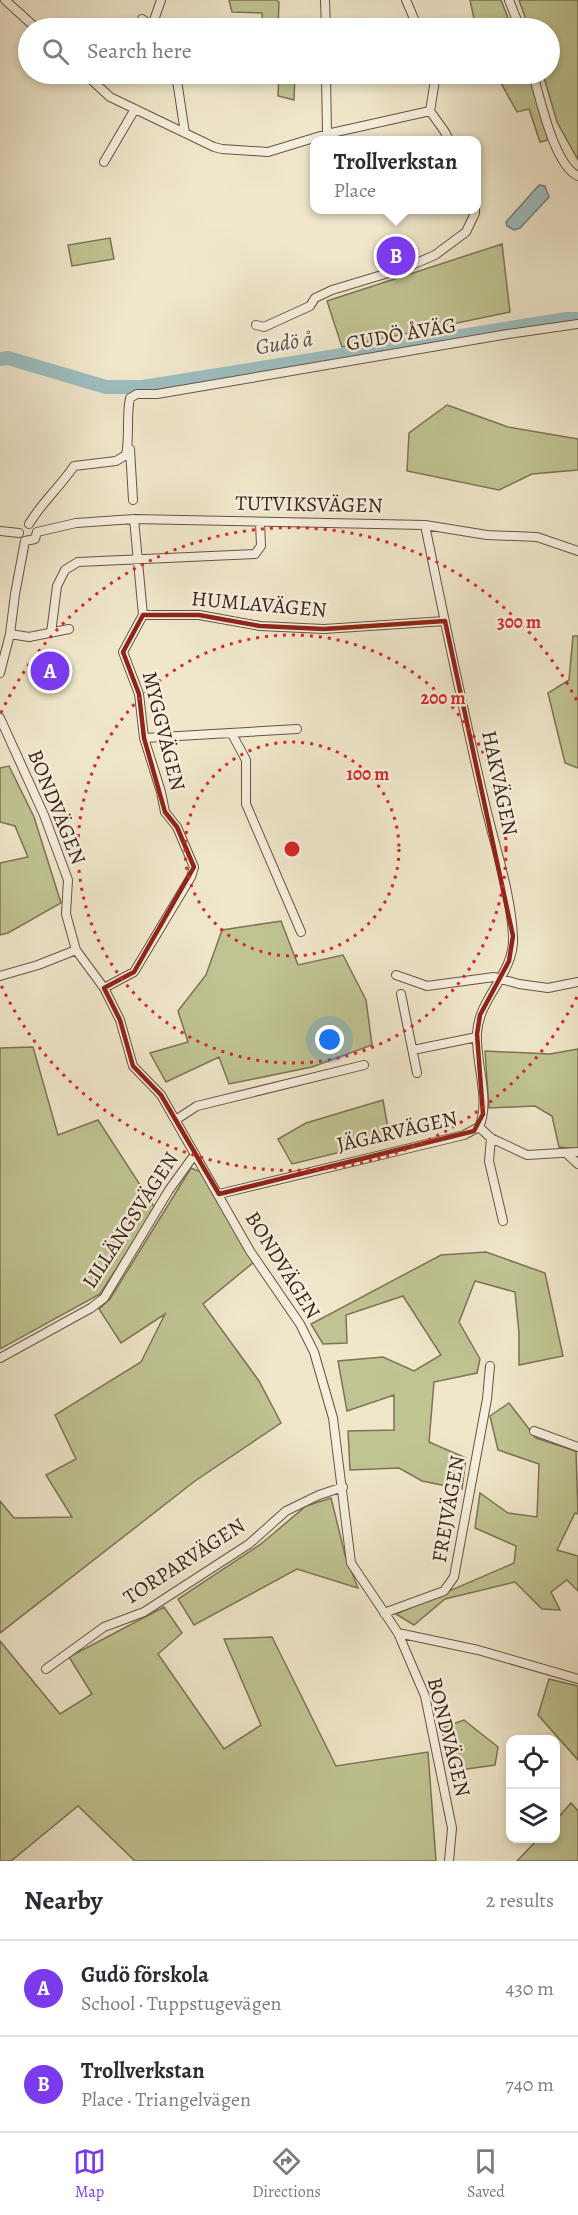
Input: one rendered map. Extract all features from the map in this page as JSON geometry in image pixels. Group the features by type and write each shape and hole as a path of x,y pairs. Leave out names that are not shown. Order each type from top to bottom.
{"street":[{"path":"5,0 25,18"},
{"path":"156,18 161,0"},
{"path":"325,0 326,18"},
{"path":"406,0 414,18"},
{"path":"509,0 516,18"},
{"path":"96,84 110,97 222,150 266,152 310,140"},
{"path":"178,84 185,133"},
{"path":"326,84 327,134"},
{"path":"434,84 430,111 447,136"},
{"path":"536,84 554,141 565,165 578,176"},
{"path":"104,162 135,109"},
{"path":"321,136 430,111"},
{"path":"256,325 264,327 310,306 315,298 332,290 405,268 435,255 466,232 475,214"},
{"name":"GUDÖ ÅVÄG","path":"129,438 127,413 130,398 137,394 157,394 578,324"},
{"path":"129,438 133,500"},
{"path":"29,524 45,499 74,466 116,461 126,455 129,438"},
{"path":"134,519 143,615"},
{"name":"TUTVIKSVÄGEN","path":"37,532 76,523 134,519 424,525 487,535 537,537 578,551"},
{"path":"51,633 57,586 65,570 78,562 255,554 261,546 260,522"},
{"path":"19,533 21,526 29,524 34,526 37,532 32,541 25,541"},
{"name":"HAKVÄGEN","path":"424,525 508,904 513,936 513,949 501,978 480,1015 477,1037 483,1114 479,1127"},
{"path":"0,531 19,533 25,541 10,634 0,673"},
{"name":"HUMLAVÄGEN","path":"143,615 200,615 260,626 324,628 445,621"},
{"name":"MYGGVÄGEN","path":"104,988 134,972 191,877 194,867 177,827 165,812 144,738 140,694 123,652 143,615"},
{"path":"0,622 11,623"},
{"path":"10,634 28,637 69,629"},
{"name":"BONDVÄGEN","path":"0,718 44,815 68,880 66,914 76,950 104,988 120,1020 133,1066 161,1095 177,1119 250,1251 300,1324 314,1352 333,1418 351,1563 398,1633 425,1696 452,1828 449,1861"},
{"path":"144,738 297,729"},
{"path":"232,734 246,760 246,804 301,932"},
{"path":"0,976 38,965 76,950"},
{"path":"396,975 427,986 494,976 519,984 548,988 578,982"},
{"path":"401,994 417,1073"},
{"path":"413,1050 477,1037"},
{"path":"177,1119 197,1106 364,1065"},
{"name":"JÄGARVÄGEN","path":"219,1194 464,1135 479,1127 491,1138 527,1155 578,1152"},
{"path":"491,1138 489,1161 503,1221"},
{"path":"566,1153 578,1164"},
{"name":"LILLÄNGSVÄGEN","path":"0,1358 91,1308 104,1298 169,1190 195,1154"},
{"name":"FREJVÄGEN","path":"384,1613 444,1591 454,1577 487,1399 490,1366"},
{"path":"534,1431 578,1447"},
{"name":"TORPARVÄGEN","path":"46,1669 104,1627 144,1612 249,1544 286,1511 319,1495 343,1487"},
{"path":"398,1633 478,1650 578,1679"}],"highlighted area":[{"path":"143,615 199,615 260,626 324,629 445,621 513,936 509,961 480,1015 477,1034 483,1114 474,1131 219,1194 161,1095 133,1066 120,1020 104,988 134,972 194,867 177,827 165,812 144,738 139,694 123,652"}],"green space":[{"path":"229,0 276,0 279,2 278,18 262,18 262,13 232,12"},
{"path":"470,0 501,0 508,18 474,18"},
{"path":"519,0 578,0 578,160 557,122 546,84 560,84 560,18 525,18"},
{"path":"279,84 295,84 294,100 278,96"},
{"path":"502,84 533,84 552,139 540,142 529,109 517,112"},
{"path":"110,238 114,259 72,266 68,245"},
{"path":"502,244 510,312 342,347 327,301"},
{"path":"447,405 508,427 578,439 578,470 532,474 499,490 407,471 409,433"},
{"path":"573,636 578,636 578,768 565,763 548,693 569,680"},
{"path":"9,766 34,817 61,903 8,933 0,935 0,863 28,857 15,826 0,822 0,768"},
{"path":"281,921 298,965 343,955 366,1000 372,1045 312,1067 229,1084 219,1057 166,1082 150,1053 188,1042 178,1011 206,975 222,930"},
{"path":"33,1047 58,1135 98,1120 155,1208 100,1294 0,1349 0,1048"},
{"path":"578,1049 578,1149 559,1147 552,1116 535,1106 489,1108 485,1051 550,1054"},
{"path":"383,1100 390,1140 292,1164 278,1139 306,1123"},
{"path":"191,1168 201,1172 254,1262 203,1304 259,1381 281,1423 195,1481 0,1633 0,1501 14,1518 72,1517 46,1475 76,1459 55,1415 141,1362 165,1314 121,1343 99,1309 110,1299"},
{"path":"486,1252 545,1273 563,1356 519,1365 515,1292 475,1281 459,1322 480,1359 477,1373 434,1382 429,1442 466,1458 462,1489 422,1481 399,1468 350,1470 348,1431 394,1430 394,1395 347,1411 338,1361 383,1357 414,1371 441,1355 403,1296 346,1315 347,1343 323,1344 311,1324 441,1255"},
{"path":"509,1403 536,1438 576,1451 578,1514 575,1513 557,1550 578,1556 578,1591 567,1580 551,1592 560,1610 542,1609 515,1582 445,1599 414,1625 396,1614 514,1563 516,1546 475,1528 480,1493 508,1513 537,1517 539,1464 498,1450 490,1416"},
{"path":"331,1498 345,1555 358,1588 297,1569 194,1625 178,1599 261,1544 306,1506"},
{"path":"164,1607 182,1633 158,1654 224,1749 261,1725 224,1639 272,1637 336,1766 428,1752 436,1861 135,1861 78,1806 11,1861 0,1861 0,1641 60,1714 92,1694 69,1657"},
{"path":"549,1679 578,1686 578,1760 560,1740 560,1735 556,1735 538,1715"},
{"path":"464,1720 498,1747 495,1765 453,1771 441,1728"},
{"path":"571,1803 578,1811 578,1861 517,1861 534,1843 560,1843 560,1815"}],"water":[{"path":"539,185 545,186 549,197 520,228 514,230 507,226 506,222"}],"waterway":[{"name":"Gudö å","path":"0,359 8,358 106,387 143,387 566,319 578,319"}],"place":[{"name":"Trollverkstan","path":"396,256"},
{"name":"Gudö förskola","path":"50,671"}]}
